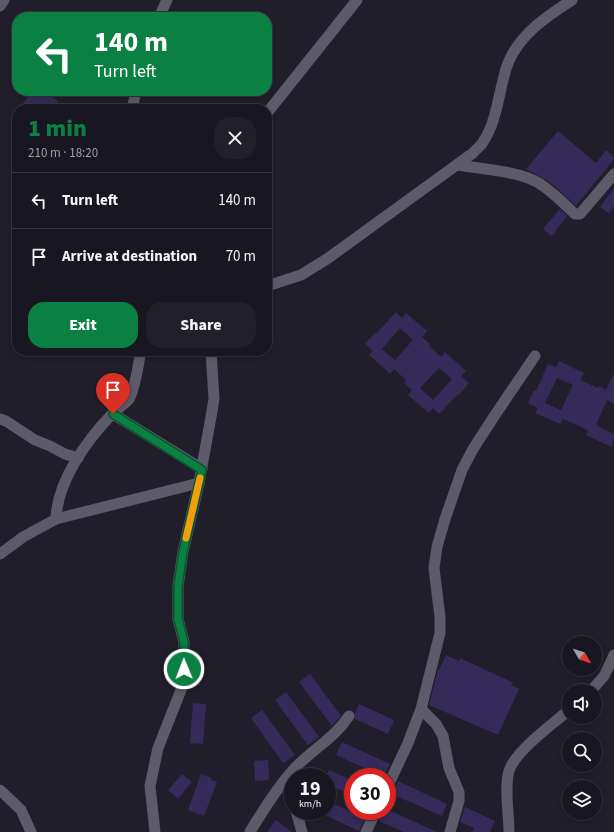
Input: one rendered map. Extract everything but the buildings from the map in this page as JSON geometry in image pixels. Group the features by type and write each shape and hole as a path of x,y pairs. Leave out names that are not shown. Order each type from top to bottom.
{"street":[{"path":"0,6 4,0"},
{"path":"161,12 167,0"},
{"path":"272,107 357,0"},
{"path":"272,284 301,275 327,259 473,153 484,141 491,123 508,64 517,46 531,30 554,11 572,0"},
{"path":"458,165 526,177 546,189 575,214 580,214 614,174"},
{"path":"56,519 58,502 61,493 82,451 113,414 129,398 138,370 139,356"},
{"path":"155,832 150,786 158,748 181,690 184,669 184,642 178,619 178,586 183,552 202,470 214,399 211,356"},
{"path":"396,769 421,709 440,633 440,617 434,568 437,547 445,519 462,470 473,449 535,356"},
{"path":"113,414 202,470"},
{"path":"0,419 6,421 35,440 65,454 78,458"},
{"path":"0,554 23,537 56,519 199,483"},
{"path":"597,684 604,676 614,655"},
{"path":"421,709 436,724 443,736 449,768 459,792 459,801 450,832"},
{"path":"295,768 300,762 334,735 344,725 349,716"},
{"path":"509,832 507,786 509,771 513,761 533,740 562,716"},
{"path":"250,832 269,802 284,782"},
{"path":"0,790 21,810 31,832"},
{"path":"299,820 302,832"},
{"path":"366,832 372,820"}],"slow traffic":[{"path":"186,538 200,478"}],"route":[{"path":"113,414 202,470 183,552 178,586 178,619 184,642 184,669"}]}
